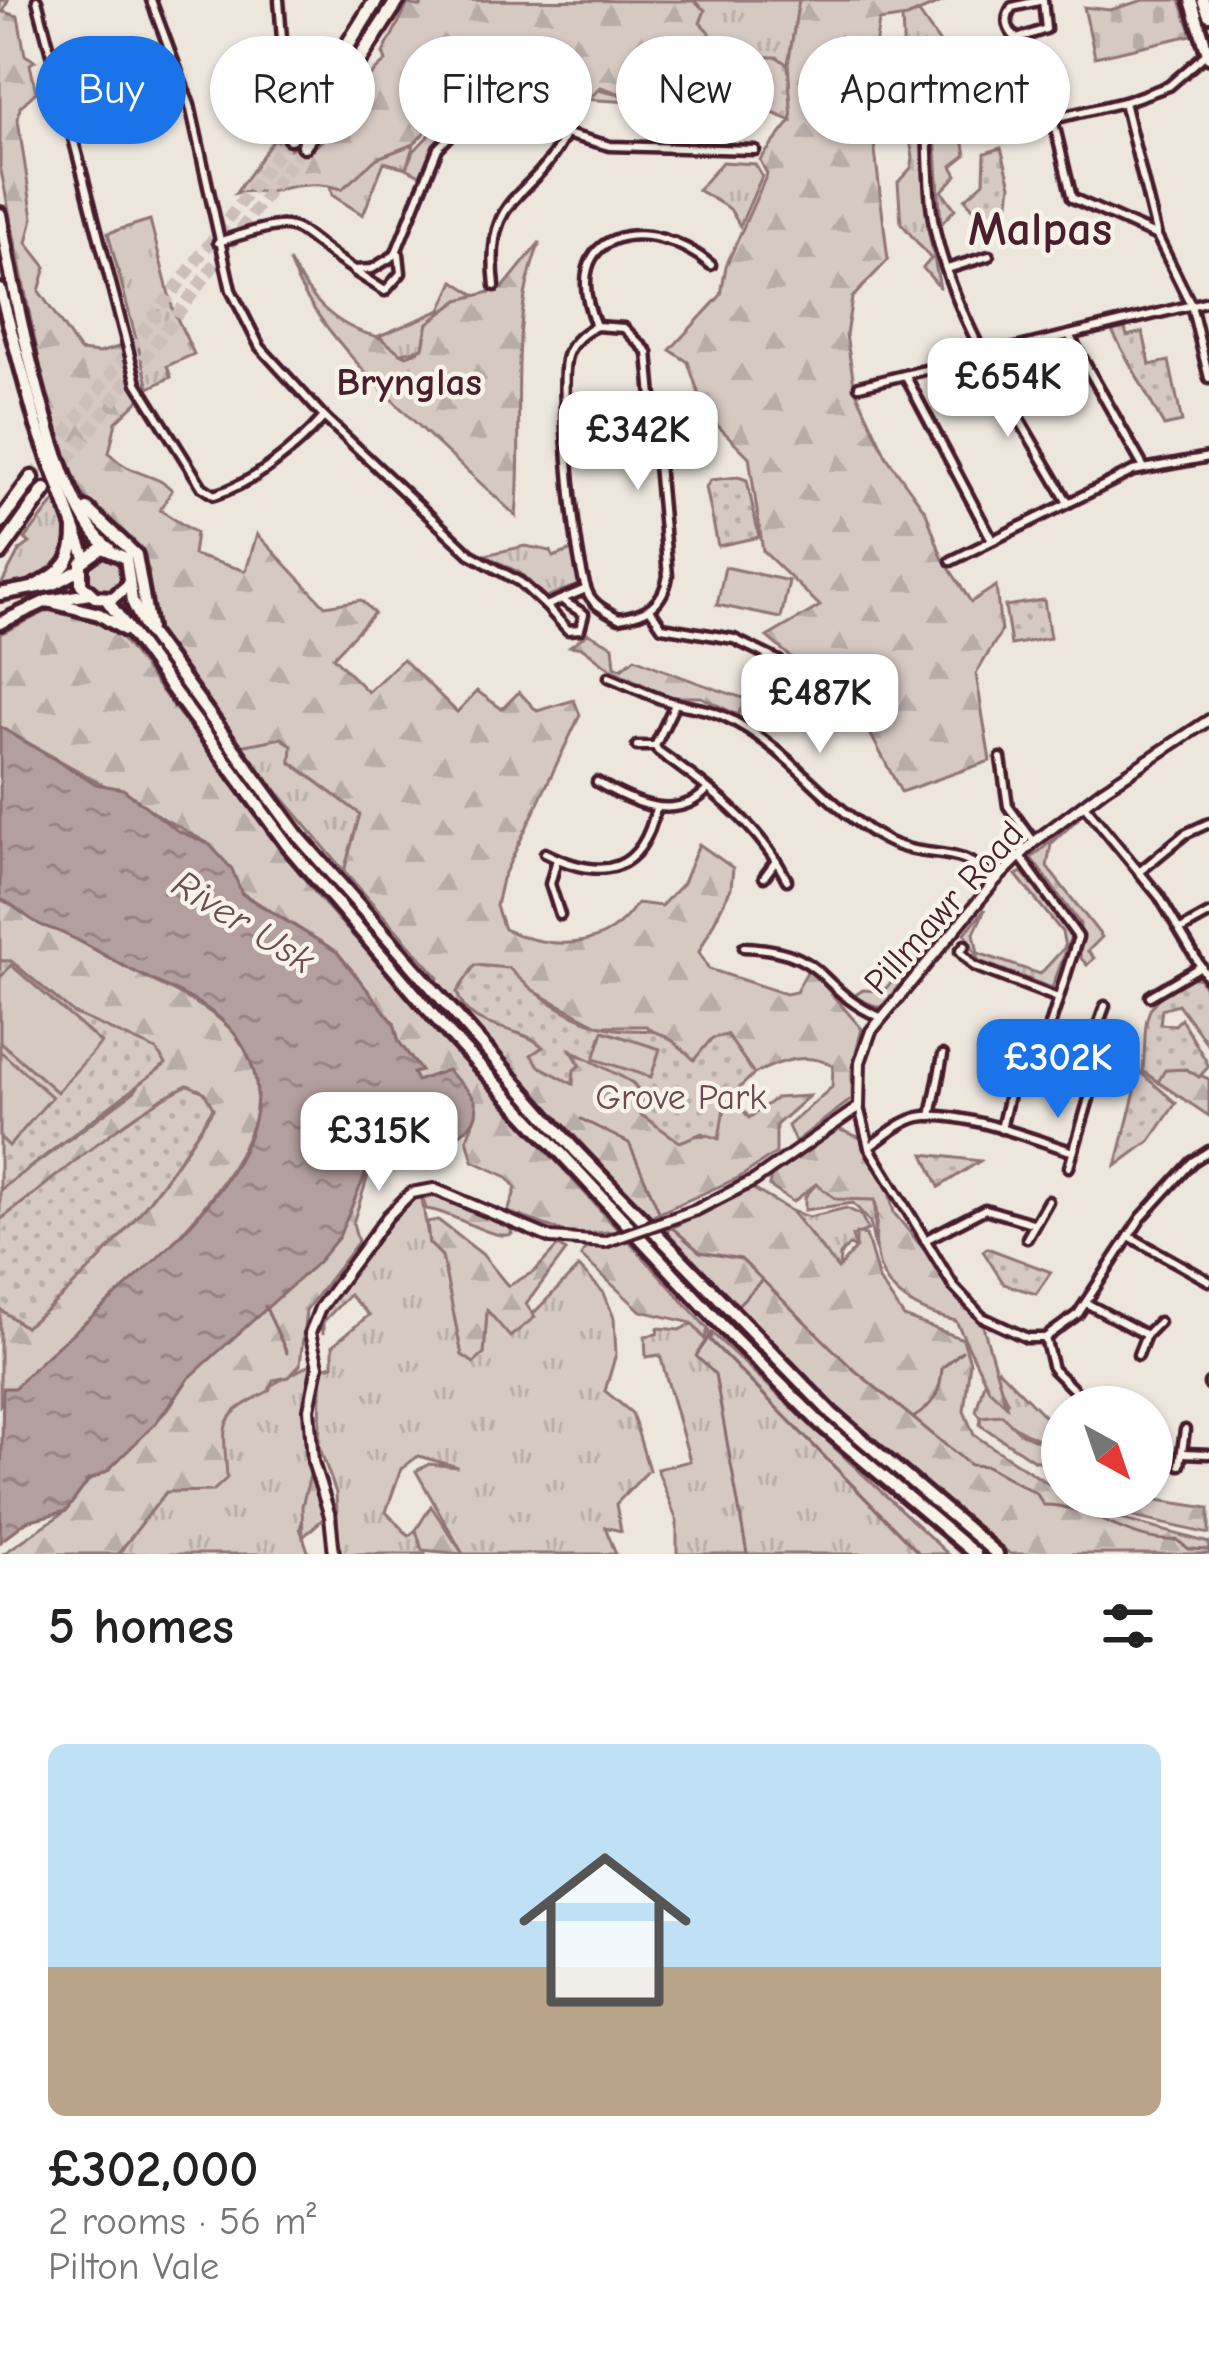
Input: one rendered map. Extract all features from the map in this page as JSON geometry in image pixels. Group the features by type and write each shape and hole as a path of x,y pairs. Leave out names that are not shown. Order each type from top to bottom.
{"highway":[{"path":"356,36 374,0"},
{"path":"304,145 395,0"},
{"path":"0,522 32,478"},
{"path":"0,553 45,490"}],"main road":[{"path":"1191,0 1209,55"},
{"path":"1203,0 1209,15"},
{"path":"0,214 3,246 35,376 71,486 94,536 129,565 128,584 151,635 298,836 575,1150 832,1414 997,1554"},
{"path":"0,290 38,426 85,557 80,570 63,581 0,594"},
{"path":"71,486 101,527 136,555 151,635"},
{"path":"26,589 54,577 71,558 74,518"},
{"path":"85,557 109,548"},
{"path":"80,570 90,594"},
{"path":"106,599 128,584"},
{"path":"0,622 47,601 90,594 106,599 288,846 515,1107 821,1424 975,1554"},
{"path":"47,601 111,620 144,650"}],"street":[{"path":"37,0 137,383 202,487 214,495 231,488 294,448 325,417"},
{"path":"151,0 190,105 231,290 260,346 325,417 470,554 520,581 568,630 580,629 584,614 565,602"},
{"path":"279,0 282,36"},
{"path":"1043,0 1046,29 1017,39 1008,27 1007,13 1012,7 1043,0"},
{"path":"1157,236 1072,198 1052,126 1061,114 1124,102 1169,86 1209,55"},
{"path":"922,58 933,60 938,68 939,120 927,129 914,118 913,68 922,58"},
{"path":"1124,102 1157,236 1191,305 1209,378"},
{"path":"592,139 650,151 755,150"},
{"path":"218,242 269,224 299,225 385,291 396,285 401,273 399,250 442,144"},
{"path":"495,286 492,256 503,208 559,144"},
{"path":"928,144 932,213 946,270 986,356 1067,503"},
{"path":"596,326 585,274 589,261 609,241 652,236 711,265"},
{"path":"354,270 372,269 399,250"},
{"path":"946,270 989,256"},
{"path":"0,300 8,318"},
{"path":"859,386 1209,301"},
{"path":"596,326 631,331 650,360 668,577 663,595 650,609 619,618 594,603 586,589 573,499 566,361 581,336 596,326"},
{"path":"1069,335 1144,468"},
{"path":"905,375 992,540"},
{"path":"951,561 1144,468 1209,457"},
{"path":"546,606 565,602 586,589"},
{"path":"650,609 662,627 734,639 779,662"},
{"path":"609,677 675,704 697,703 740,724 803,769 880,837 900,847 965,856 994,881"},
{"path":"655,746 675,704"},
{"name":"Pillmawr Road","path":"859,1107 863,1046 880,1017 994,881 1034,842 1209,720"},
{"path":"637,746 655,746 758,833 787,880"},
{"path":"1001,758 1008,806 1034,842"},
{"path":"610,790 613,778"},
{"path":"597,782 656,808 682,806 708,789"},
{"path":"1084,805 1182,929 1209,980"},
{"path":"545,853 598,867 628,862 646,846 656,808"},
{"path":"1139,872 1185,834 1209,823"},
{"path":"1019,855 1078,937 1046,1038 1087,1056 1105,1006"},
{"path":"557,859 550,884 560,915"},
{"path":"764,878 777,860"},
{"path":"554,904 565,899"},
{"path":"1182,929 1209,914"},
{"path":"965,945 960,951 974,966 1058,998"},
{"path":"744,946 797,953 847,998 880,1017"},
{"path":"1150,996 1201,966"},
{"path":"931,1117 943,1055"},
{"path":"1001,1130 1015,1069"},
{"path":"1069,1167 1093,1085"},
{"path":"334,1554 330,1516 313,1462 309,1409 318,1366 310,1334 320,1308 388,1216 411,1193 434,1189 551,1238 605,1242 696,1210 755,1180 859,1107 869,1148 954,1287 982,1317 1027,1338 1045,1338 1064,1329 1129,1235 1192,1162 1209,1151"},
{"path":"869,1148 906,1122 931,1117 1001,1130 1071,1151"},
{"path":"1027,1238 1048,1201"},
{"path":"925,1240 985,1209 1032,1223"},
{"path":"1129,1235 1209,1283"},
{"path":"1086,1303 1146,1336"},
{"path":"1138,1355 1146,1336 1160,1322"},
{"path":"1045,1338 1053,1369 1070,1386"},
{"path":"1180,1466 1186,1430"},
{"path":"1183,1453 1209,1454"}],"green space":[{"path":"0,0 8,0 3,12 18,16 25,55 35,61 30,64 36,92 20,107 18,120 33,218 27,243 46,267 39,291 80,351 99,353 128,344 143,396 116,422 109,453 172,490 160,510 196,533 193,555 246,571 257,534 325,606 361,600 374,613 333,657 368,692 403,659 457,712 477,691 502,709 519,692 537,711 574,700 580,715 502,879 496,906 504,929 559,943 594,938 625,919 637,903 661,906 683,883 699,844 733,868 731,888 699,952 709,969 786,994 796,992 809,968 862,1029 852,1067 852,1099 795,1142 788,1126 832,1087 833,1066 813,1059 794,1060 754,1074 727,1035 694,1060 646,1026 600,1026 526,987 509,968 461,1005 543,1047 532,1055 576,1055 619,1072 641,1093 638,1105 690,1136 714,1135 732,1095 749,1118 776,1098 809,1096 776,1125 776,1153 740,1177 650,1217 436,987 438,977 344,871 360,814 291,762 292,745 282,738 239,746 159,633 145,602 149,571 140,550 102,521 77,486 44,386 0,166"},
{"path":"422,0 694,1 705,10 700,23 710,36 616,36 616,92 601,87 592,95 592,36 399,36 399,144 414,144 377,158 342,189 308,185 236,193 270,144 290,149 299,145 305,154 318,144 375,144 375,71 386,61 383,53 408,4 421,7"},
{"path":"681,0 799,0 788,65 774,58 774,36 710,36 700,23 705,10"},
{"path":"799,0 946,0 907,17 879,21 877,36 798,36 798,144 874,144 888,260 852,298 846,335 855,389 886,456 926,512 942,557 971,602 996,586 1001,632 976,674 990,761 901,792 861,716 767,637 820,606 763,551 749,457 705,413 688,362 670,350 721,295 726,266 767,174 760,160 791,121 788,65"},
{"path":"1144,0 1180,0 1192,35 1095,57 1084,7 1110,10"},
{"path":"919,13 935,36 903,36 902,17"},
{"path":"774,57 788,65 792,121 774,114"},
{"path":"592,88 616,94 616,101 592,100"},
{"path":"414,144 406,168 384,162 363,215 332,195 330,186 342,189 377,158"},
{"path":"421,144 437,144 420,175 406,168"},
{"path":"911,144 922,144 928,229 940,288 923,268 931,259 901,223 898,182 911,168"},
{"path":"936,144 964,144 966,155 952,166 957,175 942,191 955,209 941,224"},
{"path":"1001,148 1011,185 1008,209 989,226 965,199 984,182 985,153"},
{"path":"722,162 755,164 762,176 740,226 730,209 698,190"},
{"path":"150,220 173,310 194,354 167,366 171,377 149,388 108,233"},
{"path":"540,242 523,308 520,342 516,516 355,361 304,293 289,261 314,298 335,317 407,356 423,348 428,323 459,300 502,289"},
{"path":"454,281 480,298 459,300 427,324 423,348 399,354 379,336 441,310"},
{"path":"1125,328 1127,336 1143,332 1150,365 1169,361 1182,422 1164,426 1112,331"},
{"path":"711,480 747,480 759,537 718,546 706,487"},
{"path":"58,497 70,550 40,576 0,587 19,551 30,543 25,539"},
{"path":"525,546 551,551 553,557 575,549 578,585 546,597 520,573 485,555"},
{"path":"106,557 119,562 124,575 119,588 106,593 93,588 88,575 93,562"},
{"path":"725,567 789,581 781,618 717,605"},
{"path":"1044,600 1050,638 1011,645 1005,606"},
{"path":"56,607 79,610 120,636 320,899 619,1231 573,1235 508,1212 516,1188 507,1177 473,1161 467,1139 476,1114 418,1082 412,1073 420,1070 399,1042 394,1023 337,952 242,893 209,844 0,727 0,634"},
{"path":"588,633 613,646 615,666 621,669 635,658 746,699 738,715 701,697 669,697 609,668 583,648 570,646"},
{"path":"281,738 292,745 291,763 361,814 344,871 239,746"},
{"path":"1079,818 1051,844 1047,867 1102,937 1088,951 1094,958 1087,965 1080,957 1080,924 1031,858"},
{"path":"1022,872 1072,934 1052,988 979,961 965,933 985,909 974,933 978,953 1040,974 1065,947 1062,932 1016,875"},
{"path":"0,899 213,1014 251,1057 258,1100 243,1147 211,1197 169,1247 0,1405 0,1309 25,1327 80,1280 151,1198 213,1109 187,1085 162,1098 0,1220 0,1190 135,1091 158,1057 149,1048 73,1013 11,961 0,961"},
{"path":"947,925 881,1008 852,997 863,990 883,991"},
{"path":"0,961 11,961 73,1013 156,1050 166,1064 0,1190"},
{"path":"11,965 101,1043 57,1092 0,1042 0,978"},
{"name":"Grove Park","path":"475,965 509,968 538,994 574,1016 614,1029 656,1032 694,1060 712,1038 727,1035 754,1074 725,1101 719,1139 702,1133 680,1142 640,1114 641,1093 633,1083 571,1050 580,1065 574,1070 573,1084 539,1066 531,1055 543,1047 533,1039 483,1022 463,1006 457,992"},
{"path":"1190,976 1200,979 1209,996 1209,1046 1178,1004 1162,1009 1160,1024 1175,1025 1181,1019 1209,1066 1199,1077 1186,1069 1165,1070 1158,1082 1143,1071 1148,1015 1161,996"},
{"path":"603,1031 660,1049 651,1077 594,1059"},
{"path":"0,1051 52,1097 9,1146 0,1137"},
{"path":"1186,1069 1209,1079 1209,1116 1158,1082 1164,1070"},
{"path":"1140,1072 1176,1103 1150,1141 1116,1166"},
{"path":"188,1085 204,1092 213,1108 129,1226 80,1280 25,1327 0,1309 0,1220 114,1131"},
{"path":"833,1127 861,1138 888,1187 894,1213 981,1319 1006,1405 989,1389 956,1321 914,1306 884,1277 876,1248 875,1200 836,1199 816,1184 793,1202 769,1186 771,1175"},
{"path":"924,1154 980,1161 939,1187"},
{"path":"369,1173 353,1223 358,1242 306,1310 300,1365 289,1377 273,1380 269,1391 239,1408 227,1423 227,1478 213,1491 166,1492 118,1554 3,1554 66,1511 88,1481 107,1471 168,1409 189,1378 339,1237 349,1204"},
{"path":"816,1184 856,1199 875,1200 875,1250 870,1222 853,1203 805,1210 805,1197"},
{"path":"750,1187 791,1211 838,1269 856,1248 856,1233 866,1235 879,1280 904,1317 963,1339 970,1362 964,1411 974,1435 1041,1479 1041,1518 1117,1518 1209,1543 1209,1554 1010,1554 846,1418 662,1233"},
{"path":"435,1192 509,1224 512,1234 495,1234 426,1209 421,1193"},
{"path":"421,1193 429,1243 442,1256 462,1354 484,1354 487,1309 511,1336 579,1267 604,1293 614,1318 616,1354 605,1391 632,1413 649,1470 616,1504 621,1531 605,1527 616,1554 463,1554 416,1471 429,1464 458,1467 418,1456 401,1469 386,1512 409,1536 416,1530 425,1554 339,1554 336,1493 319,1446 322,1368 333,1365 333,1345 369,1315 349,1295 323,1322 323,1334 317,1320 390,1219"},
{"path":"846,1208 861,1215 868,1230 852,1236 856,1248 849,1245 840,1255 839,1270 791,1211 809,1217"},
{"path":"438,1220 482,1254 508,1286 535,1271 558,1246 566,1251 526,1304 535,1317 510,1337 487,1310 484,1354 474,1363 462,1355 442,1256 429,1243 427,1222"},
{"path":"629,1241 708,1329 705,1339 692,1323 641,1311 581,1256 585,1249"},
{"path":"987,1248 1051,1272 1036,1294 1004,1284 983,1251"},
{"path":"692,1324 704,1338 708,1329 711,1341 920,1554 677,1554 677,1521 657,1469 690,1461 660,1355 646,1357 645,1336 657,1334 658,1328 679,1330"},
{"path":"712,1333 948,1554 920,1554 711,1341"},
{"path":"311,1364 304,1405 315,1486 300,1528 309,1554 118,1554 166,1492 226,1478 222,1432 238,1403"},
{"path":"998,1369 1041,1413 1041,1441 1002,1415 981,1417 976,1411 985,1378 1008,1403 995,1377"},
{"path":"1002,1415 1020,1433 1041,1442 1041,1461 980,1425 981,1417"},
{"path":"310,1475 326,1516 303,1537 302,1506"},
{"path":"1173,1502 1209,1508 1209,1534 1137,1518 1173,1518"},
{"path":"431,1506 463,1554 422,1550 416,1530"}],"water":[{"name":"River Usk","path":"0,727 96,784 123,789 178,831 209,844 232,869 242,894 337,952 394,1023 399,1042 421,1071 413,1073 417,1081 447,1070 472,1095 477,1110 466,1129 429,1148 407,1149 382,1134 339,1237 318,1262 189,1378 155,1424 107,1471 88,1481 66,1511 27,1521 0,1542 3,1388 15,1388 139,1275 226,1181 251,1131 256,1082 234,1033 212,1012 76,939 40,925 0,899"}],"waterway":[{"path":"581,1119 629,1143 662,1218"},
{"path":"669,1225 700,1252 741,1259 852,1368 913,1418 935,1397 942,1368 962,1351"},
{"path":"737,1306 761,1281"},
{"path":"265,1306 287,1353"},
{"path":"712,1333 696,1356 715,1374 747,1554"},
{"path":"711,1341 920,1554"},
{"path":"913,1418 970,1465 987,1466 1037,1494 1043,1505 1077,1511 1142,1536 1177,1540 1188,1549 1209,1550"}],"tunnel":[{"path":"32,478 285,144"},
{"path":"57,475 304,145"}],"district":[{"name":"Malpas","path":"1040,228"},
{"name":"Brynglas","path":"409,381"}]}
